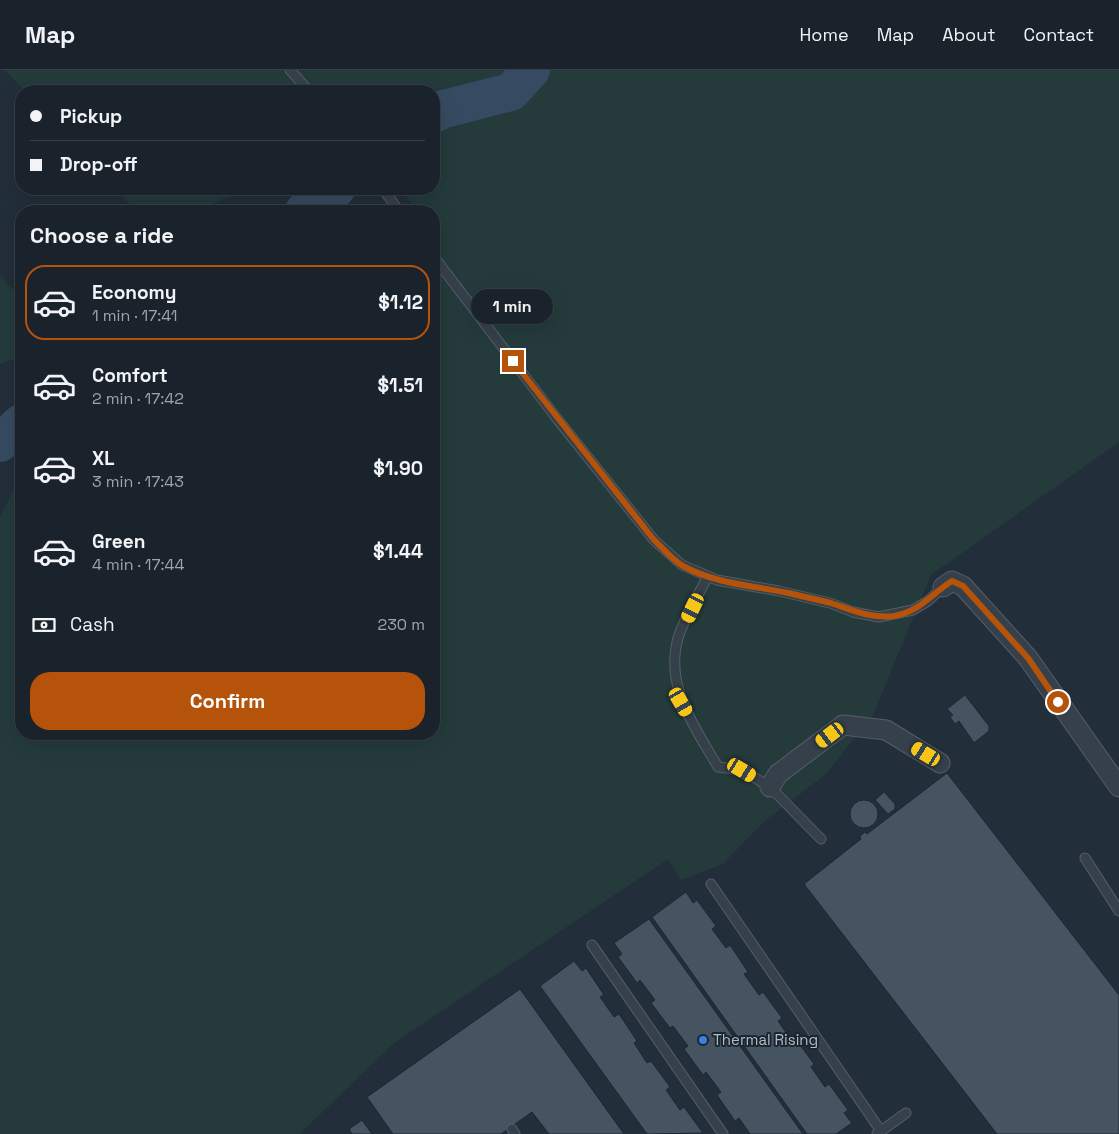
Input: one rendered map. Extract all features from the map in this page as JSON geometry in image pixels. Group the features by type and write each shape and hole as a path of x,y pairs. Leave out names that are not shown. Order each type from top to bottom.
{"street":[{"path":"943,587 952,581 963,586 1028,658 1119,787"},
{"path":"770,787 778,774 843,725 886,730 940,763"}],"lane":[{"path":"290,70 304,85"},
{"path":"440,265 558,420 654,540 682,565 717,580 822,601 853,612 879,617 895,616 913,610 928,601 943,587"},
{"path":"708,576 677,641 674,664 681,702 718,767 742,770 770,787 821,839"},
{"path":"1085,858 1119,912"},
{"path":"712,884 879,1132 906,1113"},
{"path":"592,945 723,1134"}],"green space":[{"path":"5,70 1119,70 1119,442 931,575 873,715 825,775 766,820 723,864 681,880 668,859 394,1043 300,1134 0,1134 0,517 15,486 15,740 440,740 440,205 413,205 405,195 440,195 440,85 19,85"},
{"path":"121,195 236,195 211,205 130,205"},
{"path":"0,276 15,292 15,359 0,364"}],"building":[{"path":"965,695 989,726 989,731 974,743 959,721 955,724 950,717 953,715 947,709"},
{"path":"947,773 1119,995 1119,1134 997,1134 804,884 861,839 860,836 865,832 867,834"},
{"path":"884,792 895,804 895,809 888,814 875,800"},
{"path":"864,800 874,804 878,814 874,824 864,828 854,824 850,814 854,804"},
{"path":"686,892 693,903 697,900 716,926 712,929 726,948 730,945 748,972 744,974 759,995 763,992 782,1018 778,1021 792,1041 795,1038 814,1064 811,1067 825,1087 829,1084 848,1110 844,1113 852,1123 836,1134 807,1134 652,917"},
{"path":"649,919 803,1134 750,1134 739,1118 735,1121 717,1095 721,1092 706,1072 703,1075 684,1049 688,1046 673,1026 670,1028 651,1003 655,1000 640,980 637,983 618,957 622,954 614,943"},
{"path":"574,961 582,971 586,968 604,995 600,997 614,1017 619,1014 637,1041 634,1043 647,1063 651,1061 670,1087 666,1090 680,1110 684,1107 703,1133 647,1134 540,986"},
{"path":"520,989 624,1134 549,1134 532,1112 501,1134 393,1134 367,1097"},
{"path":"362,1120 372,1134 352,1134 349,1129"}],"waterway":[{"path":"440,111 511,92 531,70"},
{"path":"313,205 327,195"},
{"path":"0,443 15,429"}],"place":[{"name":"Thermal Rising","path":"703,1040"}],"route":[{"path":"513,361 654,540 682,565 717,580 779,591 830,603 853,612 879,617 895,616 913,610 928,601 952,581 963,586 1028,658 1058,702"}]}
